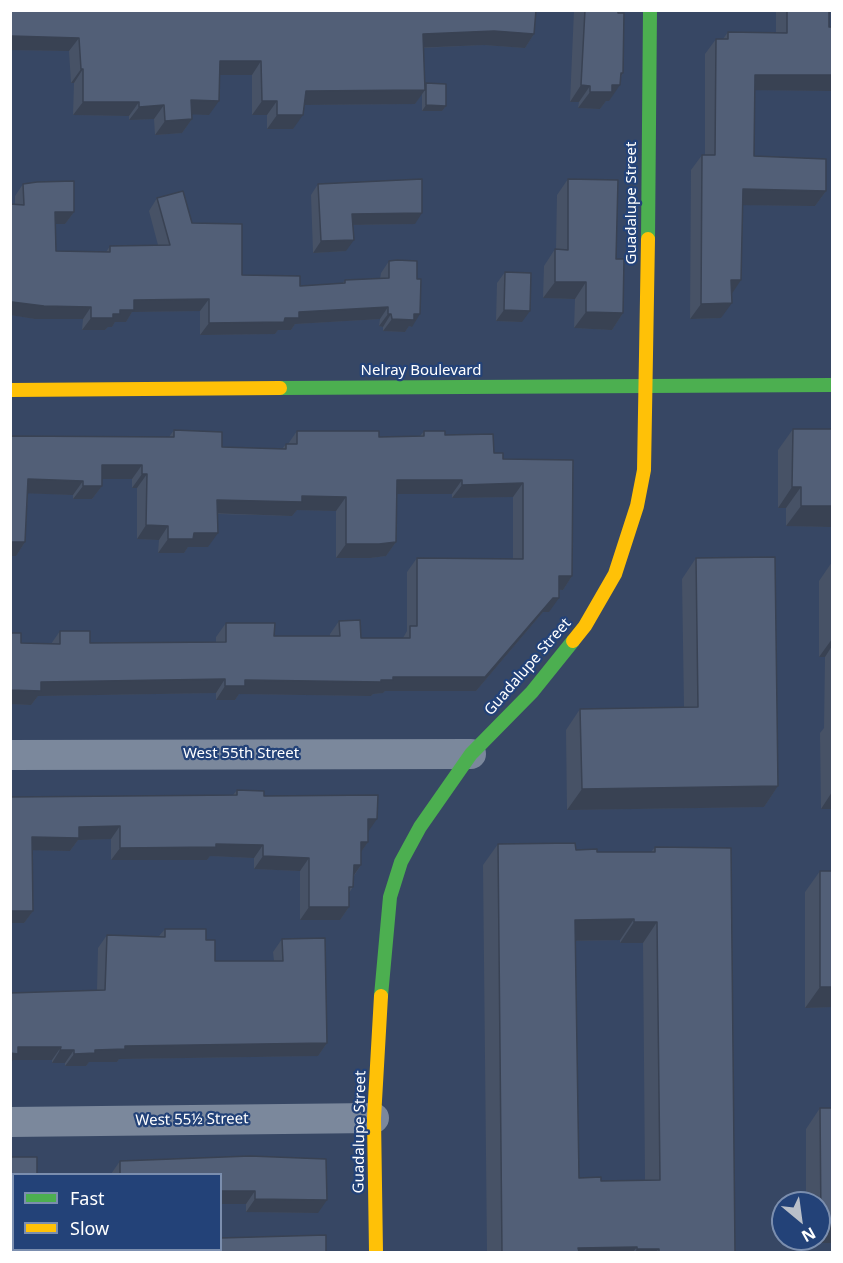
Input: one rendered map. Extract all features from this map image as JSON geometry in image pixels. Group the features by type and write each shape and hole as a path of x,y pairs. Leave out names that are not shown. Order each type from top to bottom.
{"street":[{"name":"Guadalupe Street","path":"376,1252 374,1118 384,943 390,897 401,862 417,831 471,754 557,662 599,605 615,574 637,506 644,470 647,387 650,10"},
{"name":"Nelray Boulevard","path":"10,390 832,385"},
{"name":"West 55th Street","path":"10,755 471,754"},
{"name":"West 55½ Street","path":"10,1122 374,1118"}],"building":[{"path":"10,10 536,10 534,34 494,31 423,34 425,90 306,91 303,115 277,115 277,101 262,101 261,61 220,61 219,101 191,100 192,119 165,121 164,105 139,107 139,102 83,102 83,69 81,69 79,38 11,36 10,63"},
{"path":"585,10 618,10 618,13 624,13 623,73 621,73 620,85 612,85 612,92 590,92 590,86 581,85"},
{"path":"787,10 829,10 829,27 832,27 832,75 755,75 754,156 826,159 826,191 743,189 741,280 731,280 732,303 701,304 702,155 715,155 716,39 728,39 728,32 787,33"},
{"path":"426,83 446,84 446,106 426,105"},
{"path":"422,179 422,213 352,214 354,240 321,241 318,184"},
{"path":"568,179 618,180 616,259 624,259 623,313 586,312 586,282 555,282 555,249 568,250"},
{"path":"74,181 74,212 55,212 56,251 110,252 110,246 170,245 157,198 183,191 192,223 242,224 242,275 300,276 300,286 345,283 345,280 389,278 389,261 417,261 417,279 421,279 420,314 414,314 414,320 392,319 391,314 388,314 388,307 299,312 299,318 285,318 284,322 209,323 209,299 134,300 134,310 120,310 120,314 113,314 113,318 91,318 91,307 44,306 12,302 10,319 10,204 24,205 23,184"},
{"path":"505,272 531,273 530,311 504,310"},
{"path":"793,429 832,429 832,506 801,506 801,487 792,487"},
{"path":"174,430 222,432 222,447 286,449 286,444 297,444 297,431 379,431 379,437 424,436 424,431 445,431 445,435 493,434 494,453 503,453 503,459 573,460 572,576 559,576 559,598 553,598 485,677 393,677 393,680 381,680 381,682 245,680 245,686 225,686 225,679 41,682 41,691 11,690 10,633 21,633 21,643 60,644 60,631 90,631 90,643 226,642 226,623 275,623 274,636 340,636 339,621 360,620 361,638 410,638 410,626 417,626 417,558 523,559 523,483 462,485 462,480 397,480 396,542 346,544 346,497 302,496 302,502 217,500 218,533 194,533 193,539 168,539 168,526 146,525 147,474 142,474 142,465 102,465 102,486 83,486 83,481 28,479 25,542 10,542 10,436 174,437"},
{"path":"775,557 778,786 582,789 580,709 698,707 696,558"},
{"path":"237,790 264,791 264,796 378,795 377,819 368,819 368,842 361,842 361,865 354,865 353,887 349,887 349,907 309,907 309,858 263,856 263,845 216,844 216,847 120,848 120,826 79,827 79,838 32,837 33,911 10,911 10,797 237,795"},
{"path":"575,843 576,850 597,849 597,852 655,852 655,847 731,848 735,1252 659,1252 659,1249 637,1249 637,1247 578,1248 579,1252 502,1252 498,844","holes":["634,919 634,922 657,922 660,1180 601,1181 601,1177 579,1178 575,920"]},
{"path":"820,871 832,871 832,987 820,987"},
{"path":"165,929 206,929 206,940 215,940 215,961 283,961 282,939 325,938 327,1043 125,1046 125,1049 95,1050 95,1053 74,1054 74,1050 60,1050 61,1047 18,1047 18,1054 10,1053 10,993 105,990 107,935 165,937"},
{"path":"820,1108 832,1108 832,1222 831,1191 821,1191"},
{"path":"250,1156 326,1159 327,1200 255,1199 255,1191 222,1191 222,1173 120,1173 120,1161"},
{"path":"10,1157 37,1157 37,1173 12,1173 12,1210 10,1210"},
{"path":"326,1235 326,1252 164,1252 222,1251 222,1238"}],"traffic: fast":[{"path":"648,239 650,10"},
{"path":"280,388 832,385"},
{"path":"381,996 390,897 401,862 420,827 471,754 532,692 573,641"}],"traffic: slow":[{"path":"573,641 585,626 615,574 637,506 644,470 648,239"},
{"path":"10,390 280,388"},
{"path":"376,1252 374,1118 381,996"}]}
